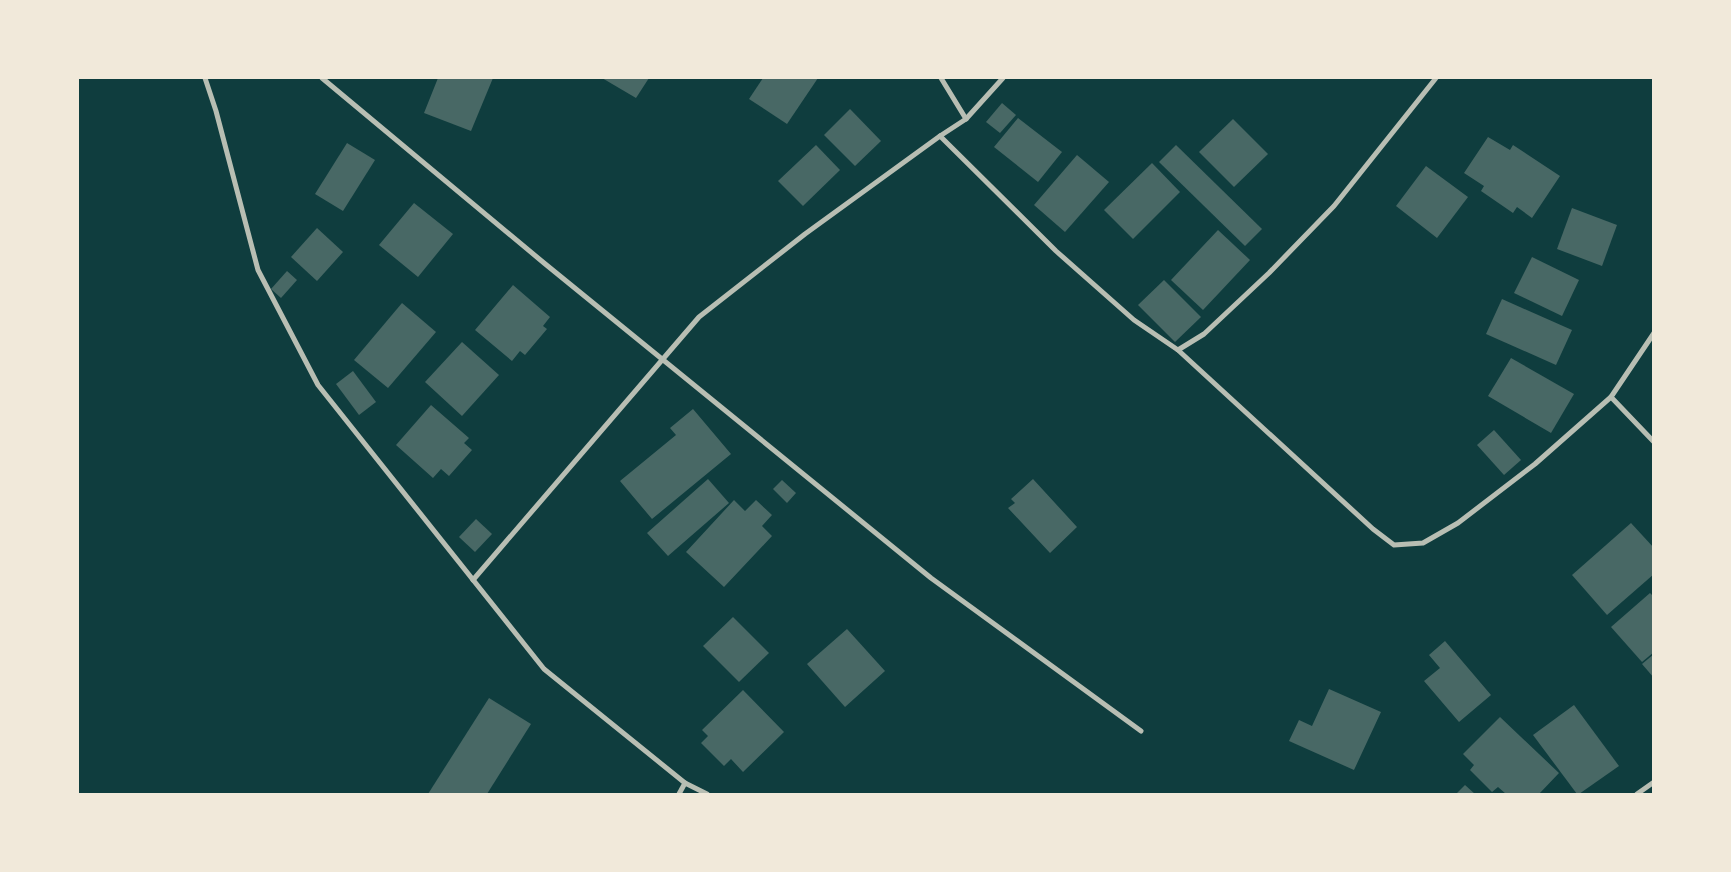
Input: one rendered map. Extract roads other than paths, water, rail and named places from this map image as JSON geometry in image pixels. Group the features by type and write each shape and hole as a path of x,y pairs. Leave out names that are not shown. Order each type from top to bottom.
{"street":[{"path":"205,78 216,111 258,270 318,385 544,669 685,783 707,794"},
{"path":"322,78 931,578 1142,731"},
{"path":"941,78 966,119"},
{"path":"473,580 699,317 805,234 966,119 1003,78"},
{"path":"1178,350 1204,334 1269,274 1334,206 1436,78"},
{"path":"940,136 1056,251 1134,320 1178,350 1373,529 1394,544 1423,543 1458,523 1535,464 1611,397 1654,333"},
{"path":"1611,397 1654,442"},
{"path":"1637,794 1654,782"},
{"path":"679,794 685,783"}]}
